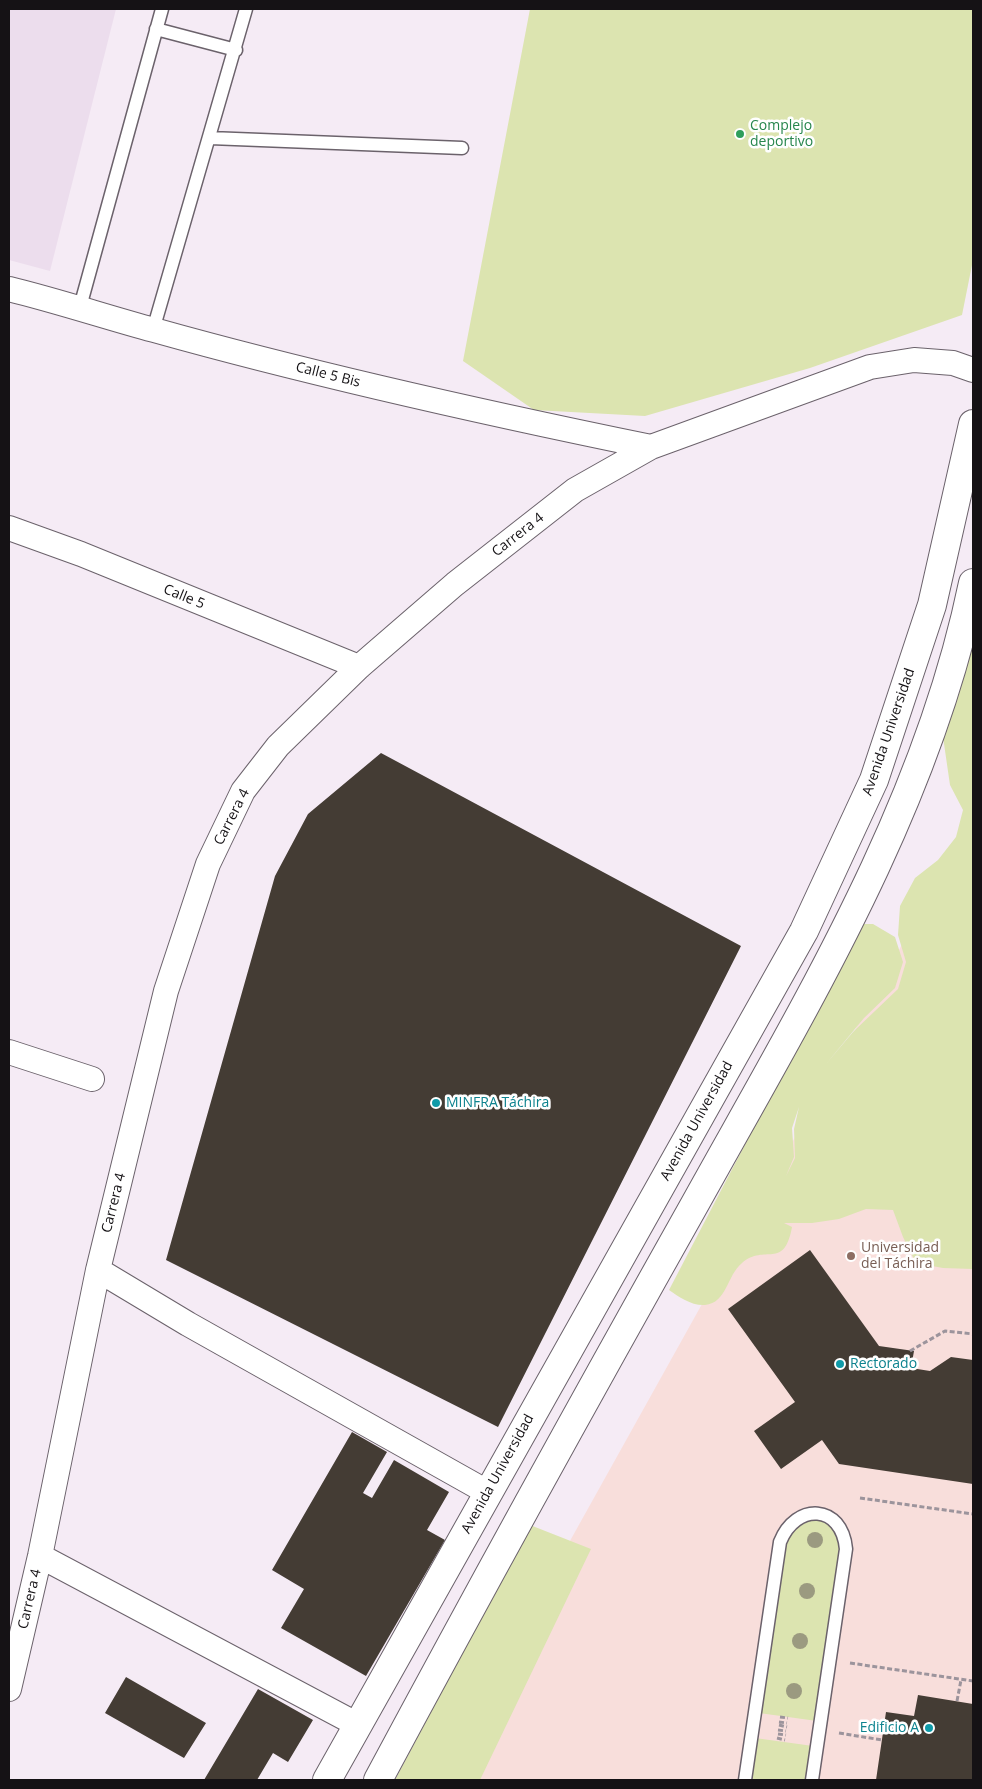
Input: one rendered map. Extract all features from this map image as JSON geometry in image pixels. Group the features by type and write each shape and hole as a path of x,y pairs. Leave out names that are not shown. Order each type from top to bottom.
{"street":[{"name":"Calle 5 Bis","path":"9,289 80,307 153,330 477,412 652,447"},
{"name":"Carrera 4","path":"9,1689 40,1556 98,1270 166,991 208,864 243,791 278,746 359,667 455,584 575,490 652,447 870,367 914,360 953,363 973,370"},
{"name":"Avenida Universidad","path":"327,1780 487,1492 804,931 874,780 932,605 973,424"},
{"name":"Calle 5","path":"9,528 81,554 359,667"},
{"path":"378,1780 523,1511 836,951 912,786 944,692 973,583"},
{"path":"9,1052 92,1079"},
{"path":"98,1270 188,1324 487,1492"},
{"path":"40,1556 358,1725"}],"lane":[{"path":"80,307 162,9"},
{"path":"153,330 236,50 246,9"},
{"path":"156,29 236,50"},
{"path":"210,138 462,148"},
{"path":"745,1780 780,1542 785,1530 793,1521 804,1514 818,1513 830,1517 839,1527 846,1549 812,1780"}],"path":[{"path":"910,1351 945,1331 973,1334"},
{"path":"860,1498 973,1514"},
{"path":"842,1662 973,1682"},
{"path":"957,1701 961,1680"},
{"path":"778,1728 787,1729"},
{"path":"778,1728 787,1729"},
{"path":"778,1728 787,1729"},
{"path":"831,1732 882,1740"}],"shaded area":[{"path":"9,9 116,9 50,271 9,260"},
{"name":"Universidad del Táchira","path":"973,804 973,1780 426,1780 561,1557 896,956"}],"green space":[{"name":"Complejo deportivo","path":"530,9 973,9 973,260 962,315 810,368 645,416 534,410 463,361"},
{"path":"973,620 973,1269 943,1268 916,1263 903,1237 893,1210 866,1209 839,1219 812,1223 784,1223 792,1227 784,1248 773,1254 758,1255 742,1263 718,1299 705,1305 695,1304 669,1290 847,949 862,924 873,924 895,937 903,962 895,988 864,1018 826,1064 853,1032 898,989 906,962 898,935 900,906 915,878 938,860 956,837 963,810 950,785 942,730","holes":["799,1107 794,1129 795,1158 786,1176 794,1157 792,1128"]},
{"path":"805,1518 828,1521 836,1530 842,1553 817,1721 759,1713 784,1543 789,1532"},
{"path":"530,1525 591,1549 480,1780 395,1780"},
{"path":"755,1738 813,1746 808,1780 749,1780"}],"building":[{"name":"MINFRA Táchira","path":"381,753 741,946 498,1427 166,1260 275,876 308,814"},
{"name":"Rectorado","path":"810,1250 879,1346 914,1351 911,1368 930,1371 951,1357 973,1360 973,1484 839,1464 822,1440 781,1469 754,1431 795,1402 728,1309"},
{"path":"352,1432 387,1452 363,1493 372,1498 394,1460 449,1492 427,1530 445,1540 366,1676 281,1628 304,1589 272,1570"},
{"path":"126,1677 206,1723 184,1758 105,1713"},
{"path":"258,1689 313,1720 288,1762 273,1753 257,1780 204,1780"},
{"name":"Edificio A","path":"918,1695 973,1704 973,1780 876,1780 886,1712 914,1716"}],"place":[{"name":"Complejo deportivo","path":"740,134"},
{"name":"MINFRA Táchira","path":"436,1103"},
{"name":"Universidad del Táchira","path":"851,1256"},
{"name":"Rectorado","path":"840,1364"},
{"name":"Edificio A","path":"929,1728"}]}
